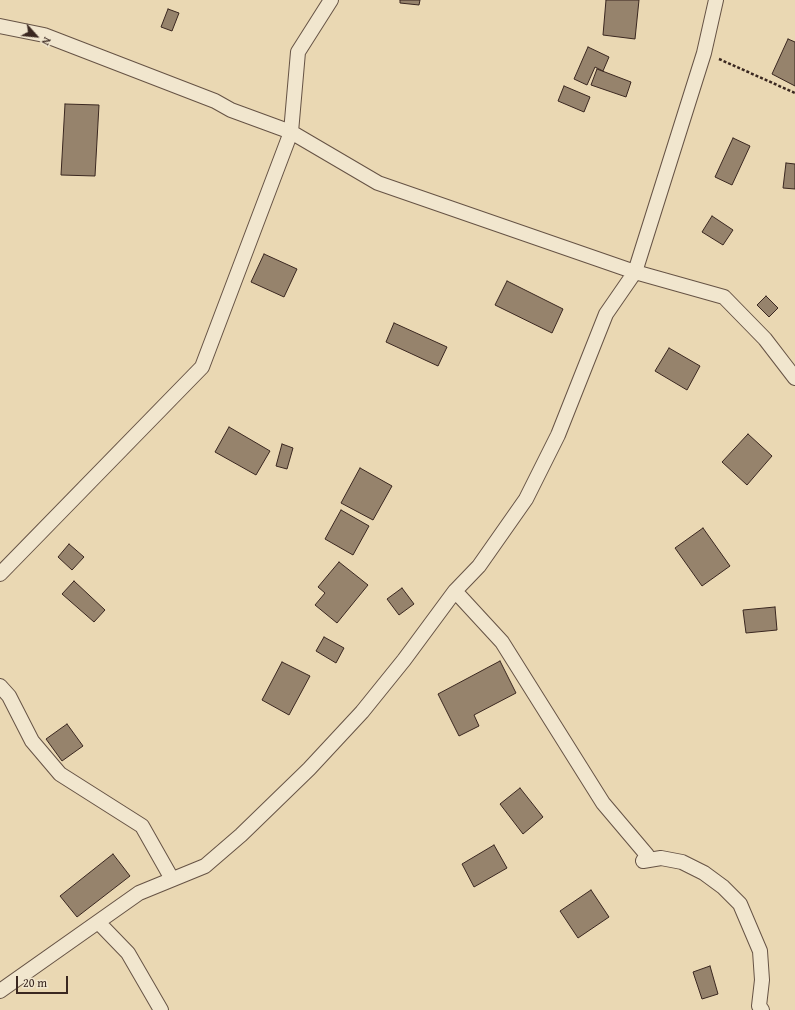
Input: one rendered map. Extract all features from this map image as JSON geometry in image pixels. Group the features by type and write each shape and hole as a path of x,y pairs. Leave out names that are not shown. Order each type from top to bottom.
{"street":[{"path":"0,574 202,367 291,132 298,52 331,0"},
{"path":"0,991 99,923 139,893 205,866 241,835 309,769 362,712 404,660 455,591 479,566 526,499 558,435 606,314 635,272 704,52 716,0"},
{"path":"0,26 44,35 215,101 231,110 291,132 378,183 635,272 724,297 765,339 795,378"},
{"path":"455,591 502,642 603,804 648,855 643,861 661,858 682,862 704,872 723,887 740,904 760,951 762,980 759,1006 762,1010"},
{"path":"0,686 9,696 32,741 55,769 60,774 142,826 172,880"},
{"path":"99,923 128,953 161,1010"}],"path":[{"path":"704,52 795,93"}],"building":[{"path":"400,0 420,0 419,5 400,3"},
{"path":"606,0 639,0 635,39 603,35"},
{"path":"168,9 179,13 172,31 161,27"},
{"path":"788,39 795,42 795,86 772,74"},
{"path":"588,47 609,57 603,71 595,67 587,85 574,79"},
{"path":"597,69 631,82 626,97 591,85"},
{"path":"564,86 590,97 584,112 558,101"},
{"path":"65,104 99,105 95,176 61,175"},
{"path":"733,138 750,146 732,185 715,177"},
{"path":"786,163 795,164 795,189 783,188"},
{"path":"712,216 733,230 723,245 702,232"},
{"path":"264,254 297,269 284,297 251,282"},
{"path":"507,281 563,309 552,333 495,305"},
{"path":"766,296 778,308 769,317 757,305"},
{"path":"394,323 447,347 438,366 386,342"},
{"path":"669,348 700,366 687,390 655,371"},
{"path":"229,427 270,451 256,475 215,452"},
{"path":"748,434 772,456 747,485 722,462"},
{"path":"282,444 293,448 287,469 276,466"},
{"path":"360,468 392,486 373,520 341,503"},
{"path":"341,510 369,526 353,555 325,539"},
{"path":"703,528 730,566 702,586 675,548"},
{"path":"69,544 84,557 72,570 58,557"},
{"path":"339,562 368,585 337,623 315,605 325,593 318,587"},
{"path":"74,581 105,610 94,622 62,594"},
{"path":"402,588 414,604 399,615 387,599"},
{"path":"775,607 777,630 746,633 743,610"},
{"path":"324,637 344,648 336,663 316,651"},
{"path":"500,661 516,693 474,715 479,726 459,736 438,694"},
{"path":"282,662 310,676 289,715 262,700"},
{"path":"67,724 83,746 62,761 46,739"},
{"path":"520,788 543,817 523,834 500,804"},
{"path":"494,845 507,868 474,887 462,864"},
{"path":"113,854 130,876 77,917 60,896"},
{"path":"591,890 609,917 578,938 560,911"},
{"path":"710,966 718,994 702,999 693,972"}]}
